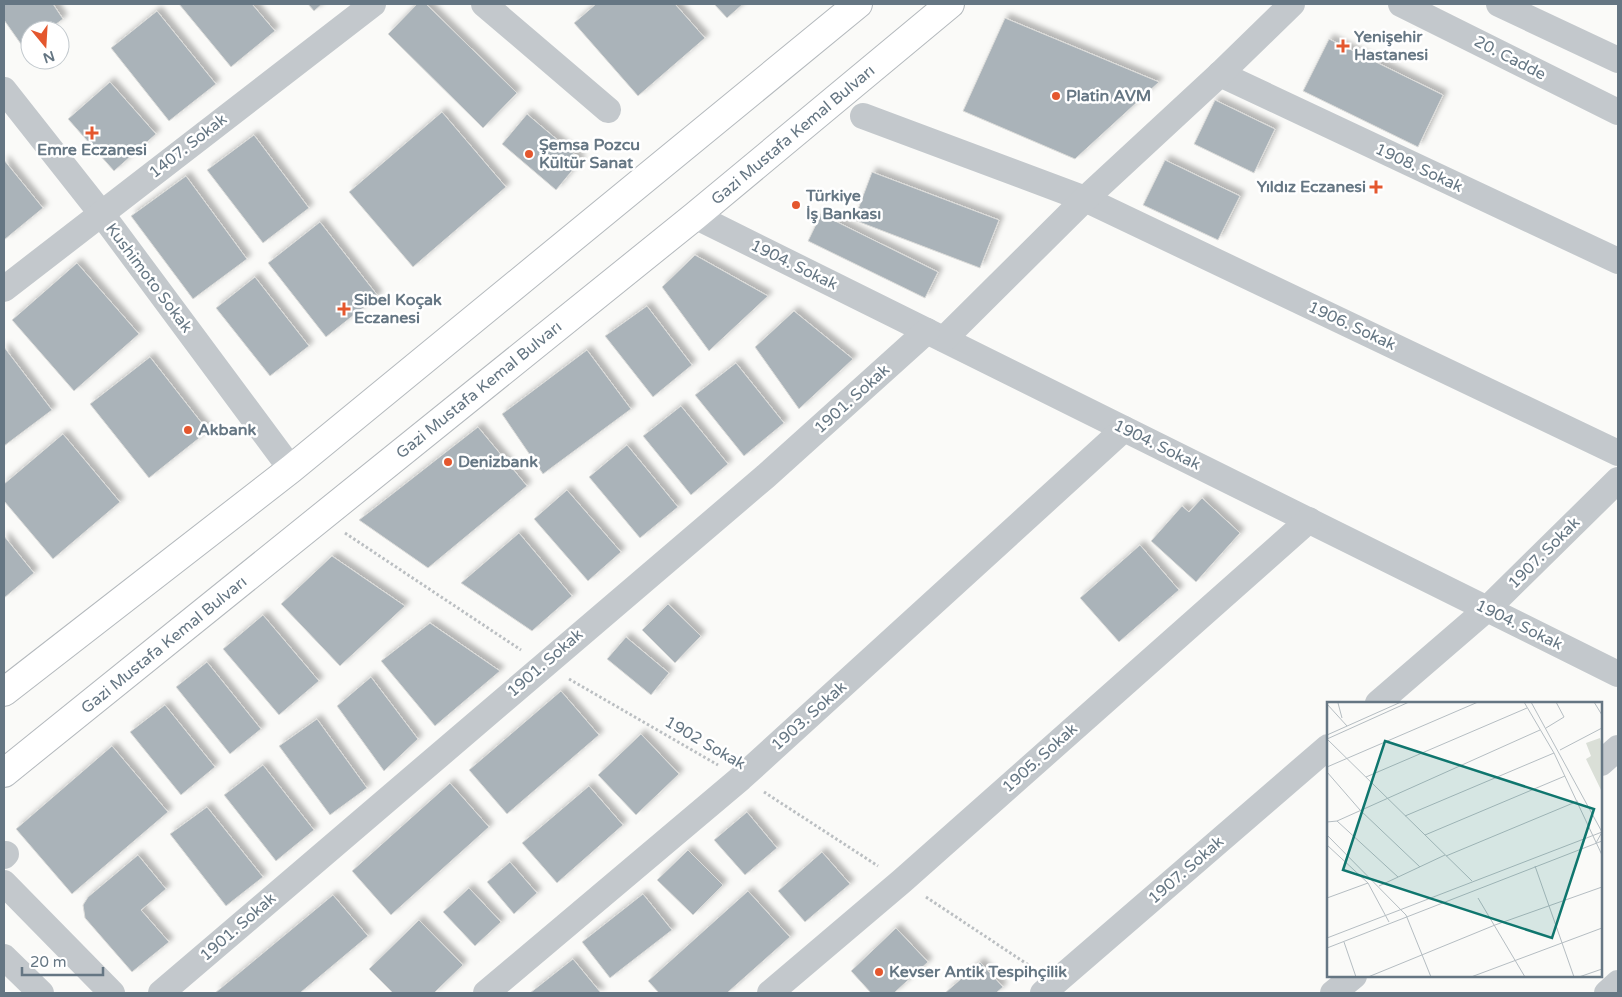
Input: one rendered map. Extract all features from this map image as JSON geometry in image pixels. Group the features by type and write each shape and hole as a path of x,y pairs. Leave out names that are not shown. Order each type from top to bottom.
{"highway":[{"path":"4,692 291,469 858,4"},
{"name":"Gazi Mustafa Kemal Bulvarı","path":"4,773 695,216 950,4"}],"street":[{"name":"1407. Sokak","path":"4,289 373,4"},
{"path":"484,4 608,110"},
{"name":"1901. Sokak","path":"161,993 543,665 936,335 1220,74 1292,4"},
{"name":"20. Cadde","path":"1401,4 1618,112"},
{"path":"1499,4 1618,60"},
{"path":"1586,45 1618,43"},
{"name":"1908. Sokak","path":"1220,74 1618,261"},
{"name":"Kushimoto Sokak","path":"4,90 101,213 291,469"},
{"name":"1906. Sokak","path":"863,116 1085,199 1618,453"},
{"name":"1904. Sokak","path":"695,216 1618,674"},
{"name":"1903. Sokak","path":"486,993 741,778 1124,429"},
{"name":"1907. Sokak","path":"1379,702 1487,609 1618,480"},
{"name":"1905. Sokak","path":"770,993 902,881 1309,520"},
{"name":"1907. Sokak","path":"1049,988 1327,748"},
{"path":"1602,762 1618,748"},
{"path":"4,883 112,993"},
{"path":"4,957 41,993"},
{"path":"1333,993 1353,977"},
{"path":"1607,993 1618,983"}],"path":[{"name":"1902 Sokak","path":"322,518 543,665 741,778 902,881 1049,988"}],"building":[{"path":"4,4 53,4 63,19 20,20 20,43 4,20"},
{"path":"179,4 252,4 275,31 231,67"},
{"path":"308,4 322,4 314,11"},
{"path":"417,4 426,4 517,93 483,128 388,34"},
{"path":"596,4 675,4 705,38 638,96 574,23"},
{"path":"714,4 743,4 727,18"},
{"path":"157,11 216,84 169,121 111,48"},
{"name":"Platin AVM","path":"1005,18 1159,82 1075,159 963,111"},
{"path":"1329,39 1443,95 1418,147 1303,91"},
{"path":"110,82 156,134 114,171 68,119"},
{"path":"1215,100 1275,129 1254,173 1194,144"},
{"path":"442,112 506,187 413,267 349,192"},
{"path":"527,114 581,160 556,190 502,144"},
{"path":"254,135 309,208 263,243 207,170"},
{"path":"4,160 43,208 4,240"},
{"path":"1165,160 1240,196 1218,240 1143,205"},
{"path":"872,172 999,220 980,268 854,220"},
{"path":"186,176 247,259 193,299 131,216"},
{"path":"821,214 938,272 925,298 808,241"},
{"path":"320,222 378,296 326,337 268,263"},
{"path":"695,255 768,296 709,351 662,287"},
{"path":"77,263 139,334 74,391 12,320"},
{"path":"255,277 309,346 270,376 216,308"},
{"path":"647,306 692,365 653,397 605,336"},
{"path":"794,311 853,359 799,409 755,347"},
{"path":"4,347 52,410 4,446"},
{"path":"587,350 631,409 543,474 502,414"},
{"path":"150,357 208,431 149,478 90,404"},
{"path":"736,363 784,423 744,456 695,395"},
{"path":"681,406 728,464 691,495 643,436"},
{"path":"478,427 527,486 428,568 359,520"},
{"path":"63,434 120,502 53,559 4,501 4,484"},
{"path":"627,445 678,507 640,538 589,477"},
{"path":"567,490 621,552 588,581 534,519"},
{"path":"1202,498 1240,533 1196,582 1151,541 1182,506 1189,512"},
{"path":"519,533 572,596 532,631 461,583"},
{"path":"4,536 34,573 4,598"},
{"path":"1140,545 1179,590 1119,642 1080,598"},
{"path":"332,556 405,606 340,666 281,604"},
{"path":"668,604 701,636 675,663 642,630"},
{"path":"263,615 319,681 279,715 223,649"},
{"path":"430,623 500,671 435,726 381,661"},
{"path":"626,637 669,673 651,695 607,659"},
{"path":"207,662 261,729 230,754 176,687"},
{"path":"371,677 418,739 384,771 337,706"},
{"path":"561,691 599,735 507,814 469,770"},
{"path":"165,705 215,767 181,795 130,732"},
{"path":"317,719 367,788 330,815 279,746"},
{"path":"641,734 679,774 636,815 598,775"},
{"path":"112,746 168,812 72,894 16,829"},
{"path":"263,765 314,830 276,861 224,795"},
{"path":"450,783 489,827 391,915 352,871"},
{"path":"589,786 623,825 557,883 522,843"},
{"path":"207,807 263,877 226,906 170,834"},
{"path":"747,812 777,848 745,875 714,840"},
{"path":"688,850 723,885 693,915 657,880"},
{"path":"822,852 850,884 805,922 778,891"},
{"path":"138,855 166,889 141,910 169,942 132,972 85,918 83,905 88,897"},
{"path":"510,862 537,893 514,914 487,882"},
{"path":"469,888 501,922 475,946 443,912"},
{"path":"748,891 790,937 727,993 659,993 648,981"},
{"path":"643,894 672,930 610,978 582,942"},
{"path":"333,895 368,936 300,993 215,993"},
{"path":"419,920 463,965 434,993 393,993 369,969"},
{"path":"896,928 928,962 894,993 871,993 851,971"},
{"path":"573,959 601,993 530,993"},
{"path":"980,962 1003,987 996,993 945,993"}],"place":[{"name":"Yenişehir Hastanesi","path":"1343,46"},
{"name":"Platin AVM","path":"1056,96"},
{"name":"Emre Eczanesi","path":"92,133"},
{"name":"Şemsa Pozcu Kültür Sanat","path":"529,154"},
{"name":"Yıldız Eczanesi","path":"1376,187"},
{"name":"Türkiye İş Bankası","path":"796,205"},
{"name":"Sibel Koçak Eczanesi","path":"344,309"},
{"name":"Akbank","path":"188,430"},
{"name":"Denizbank","path":"448,462"},
{"name":"Kevser Antik Tespihçilik","path":"879,972"}]}
